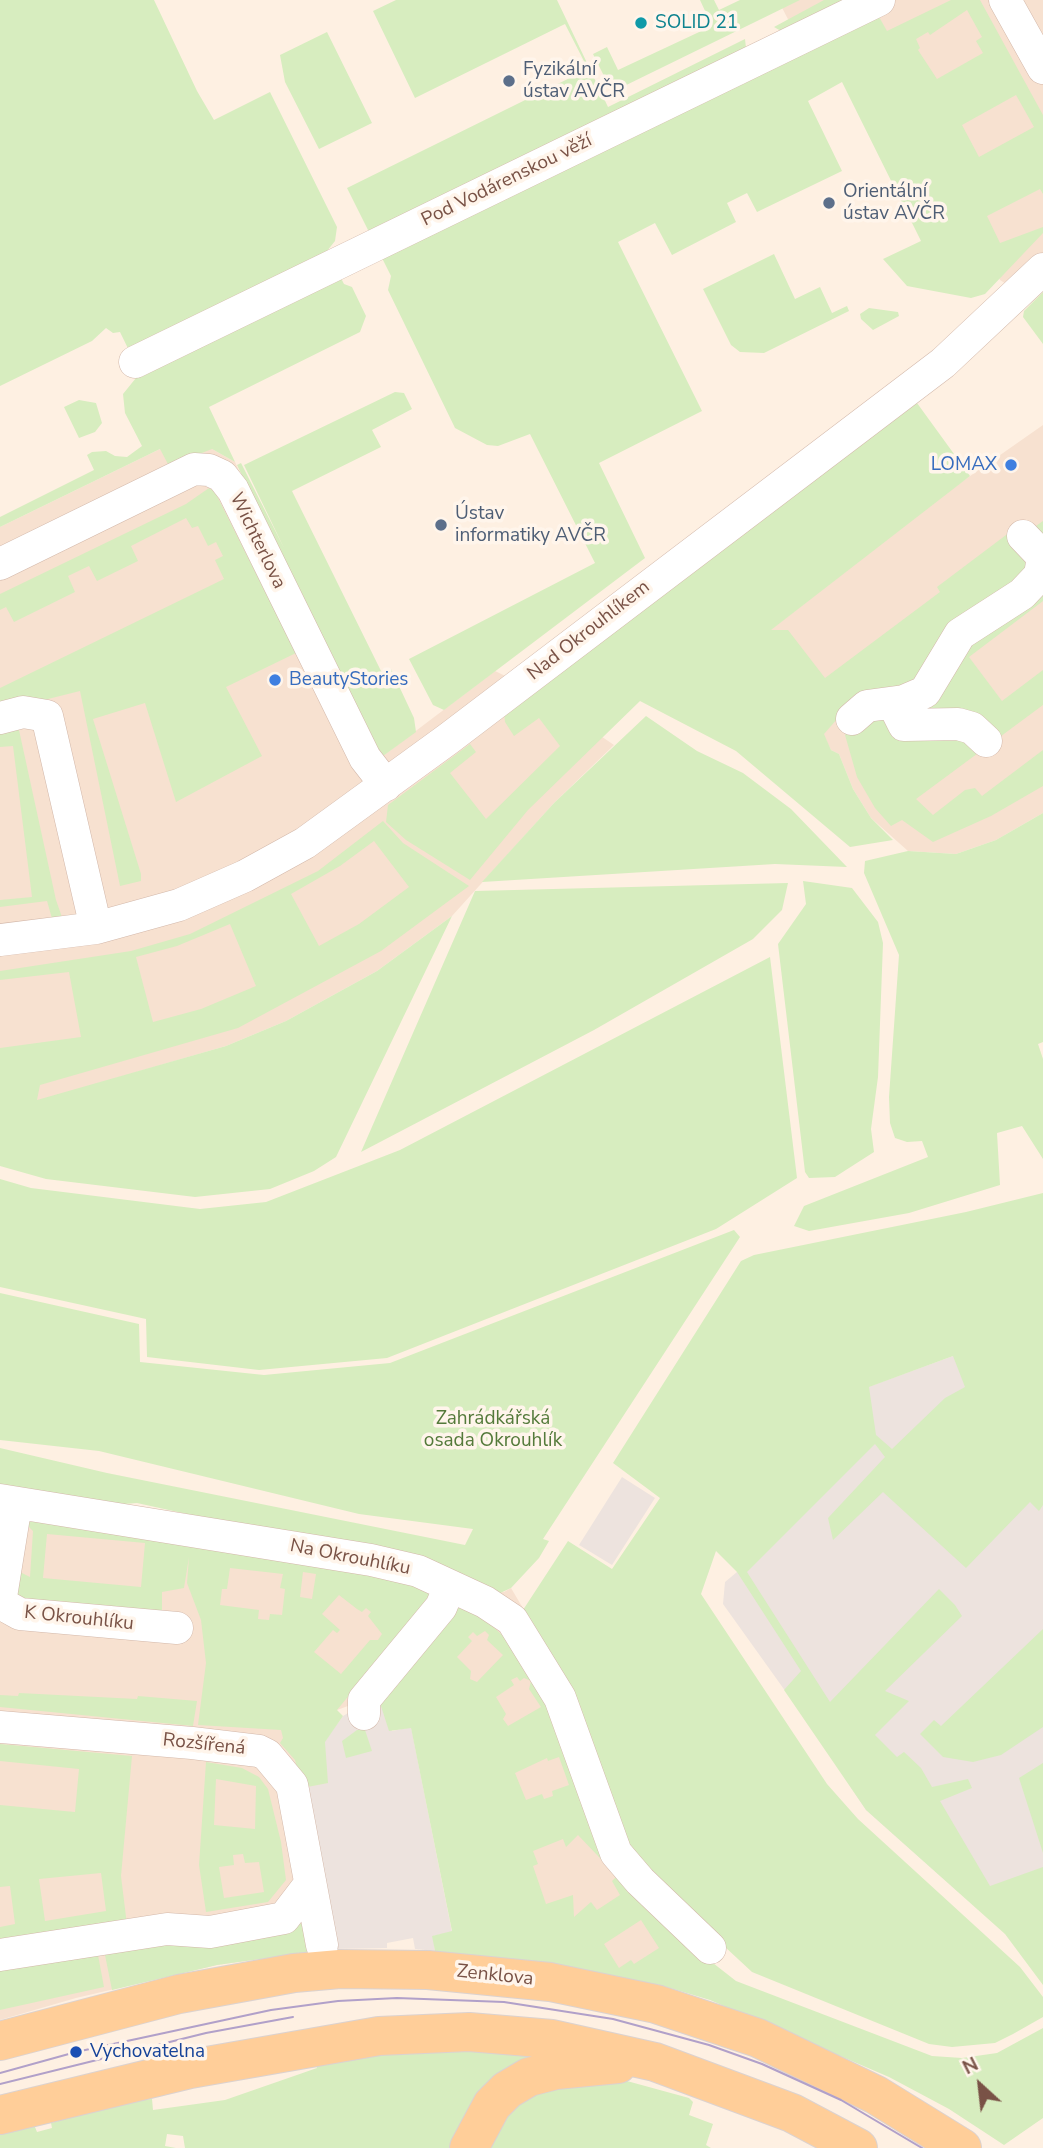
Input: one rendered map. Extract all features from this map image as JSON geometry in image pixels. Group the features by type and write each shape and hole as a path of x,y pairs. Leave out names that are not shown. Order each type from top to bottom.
{"main road":[{"name":"Zenklova","path":"0,2041 179,1994 306,1972 370,1968 428,1970 550,1982 656,2004 758,2038 876,2095 962,2148"},
{"path":"0,2115 190,2068 379,2036 424,2032 491,2033 552,2039 655,2062 792,2113 858,2148"},
{"path":"469,2148 480,2122 492,2105 507,2090 529,2077 556,2070 655,2062"}],"street":[{"name":"Pod Vodárenskou věží","path":"135,362 879,0"},
{"path":"1005,0 1043,68"},
{"name":"Nad Okrouhlíkem","path":"0,940 96,928 179,905 245,876 305,843 386,785 943,363 1043,269"},
{"name":"Wichterlova","path":"0,564 194,469 209,470 222,475 233,490 365,758 386,785"},
{"path":"852,719 867,706 893,703 925,692 960,634 1023,594 1040,575 1036,550"},
{"path":"893,703 904,725 958,724 972,728 986,741"},
{"path":"11,715 47,716 96,928"},
{"name":"Na Okrouhlíku","path":"8,1502 371,1560 418,1571 485,1602 512,1620 560,1698 616,1853 640,1881 710,1948"},
{"name":"K Okrouhlíku","path":"8,1502 0,1604 20,1614 177,1628"},
{"path":"364,1714 364,1700 441,1607 450,1586"},
{"name":"Rozšířená","path":"0,1727 259,1751 281,1768 292,1785 322,1945"},
{"path":"0,1955 167,1929 210,1932 284,1918 310,1884"}],"shaded area":[{"path":"778,0 1043,0 1043,253 1011,287 1000,280 956,191 937,126 878,16 804,50"},
{"path":"1043,425 1043,813 996,840 956,854 908,851 871,818 853,789 839,754 831,750 823,734 837,718 770,630 953,488"},
{"path":"160,449 212,449 235,462 367,734 384,755 495,671 530,688 614,745 554,803 452,916 377,971 286,1021 226,1046 37,1101 0,1062 0,527"},
{"path":"1043,1330 1043,1967 866,1810 811,1727 723,1604 725,1582 737,1572 868,1387 953,1356"},
{"path":"622,1477 655,1498 612,1565 579,1545"},
{"path":"0,1487 504,1592 511,1588 721,1943 644,1979 561,1952 492,1789 381,1694 337,1710 324,1742 328,1783 310,1952 217,1965 76,1998 0,2020"},
{"path":"381,1694 392,1731 411,1727 452,1932 433,1936 435,1951 415,1949 413,1938 387,1943 387,1948 332,1949 302,1788 327,1783 324,1742 343,1716"}],"green space":[{"path":"0,0 154,0 197,91 214,120 270,92 337,227 335,241 327,251 344,284 352,287 366,316 360,332 209,407 235,462 212,449 169,466 160,449 0,527 0,517 94,470 87,455 92,452 106,451 115,456 127,457 142,446 125,413 123,394 140,373 120,332 113,333 106,328 92,341 0,386"},
{"path":"396,0 557,0 608,107 745,39 749,75 878,15 887,31 951,0 980,0 1043,115 1043,194 1040,189 987,216 1000,243 1043,227 1043,233 985,294 971,298 907,286 883,259 921,241 842,82 808,101 842,171 757,212 747,193 727,203 736,222 672,255 655,223 618,242 702,411 599,463 645,558 444,710 433,705 409,659 595,563 530,434 498,446 487,445 455,428 388,290 391,276 347,188 588,69 565,24 415,98 373,11","holes":["967,10 982,37 976,41 983,53 937,79 918,50 920,48 916,39 928,32 930,35","1016,95 1034,127 979,157 962,125"]},
{"path":"700,0 714,0 719,10 740,0 800,0 612,92 593,54 607,47 618,70 712,26"},
{"path":"824,0 843,0 781,31 774,27"},
{"path":"327,32 372,123 319,149 285,82 280,55"},
{"path":"774,254 795,299 820,287 832,313 847,306 849,311 764,353 740,352 731,345 703,289"},
{"path":"1043,292 1043,344 1023,317 1024,311"},
{"path":"869,308 898,312 899,316 873,330 861,319 860,314"},
{"path":"395,392 404,393 412,409 372,430 381,447 292,491 382,673 391,669 414,718 416,732 383,756 367,734 237,465 241,463 284,548 244,465"},
{"path":"79,400 96,403 102,423 95,432 79,438 64,407"},
{"path":"917,403 970,476 771,630 788,630 825,678 940,592 937,587 1010,532 1026,533 1043,521 1043,601 969,657 1002,701 1043,670 1043,705 916,799 933,815 965,790 975,788 982,796 1043,750 1043,786 991,816 933,842 902,820 891,826 875,808 857,777 845,735 853,726 838,718 824,734 831,750 839,754 853,789 871,818 893,840 850,847 736,751 640,701 528,810 470,880 406,840 386,822 388,805 470,744 476,752 450,773 486,819 560,746 539,718 514,736 505,722 504,713"},
{"path":"209,488 215,492 296,653 226,687 262,756 176,802 145,703 93,719 141,874 141,881 120,886 80,691 0,711 0,688 224,579 215,560 223,556 216,542 208,546 198,526 192,528 186,518 131,546 138,561 97,581 89,566 68,576 75,592 14,622 6,607 0,610 0,594 186,504"},
{"path":"646,716 697,751 743,773 791,809 847,867 775,864 482,882 554,803"},
{"path":"15,728 19,730 56,900 63,920 53,922 47,901 0,907 0,900 32,897 13,746 0,747 0,733"},
{"path":"1043,813 1043,1042 1038,1044 1043,1059 1043,1159 1022,1126 997,1133 1000,1185 909,1213 809,1231 794,1226 804,1206 928,1157 922,1141 907,1142 895,1138 890,1123 889,1097 899,955 864,873 865,861 908,851 956,854 996,840"},
{"path":"383,821 403,843 469,886 381,951 238,1028 40,1085 37,1100 226,1046 286,1021 377,971 452,916 336,1157 314,1171 270,1189 195,1197 46,1179 0,1166 0,1048 81,1037 69,972 0,980 0,971 131,951 190,934 318,871","holes":["374,841 409,887 359,924 319,946 291,894 340,866","230,924 256,986 201,1009 153,1022 136,957 177,946"]},
{"path":"803,881 852,888 878,922 883,943 878,1077 871,1129 874,1152 835,1177 809,1178 805,1172 778,944 806,904"},
{"path":"788,883 782,910 753,939 594,1030 361,1152 475,891"},
{"path":"770,957 797,1178 716,1229 387,1358 259,1370 147,1357 146,1319 0,1287 0,1179 31,1188 200,1209 266,1202 400,1150"},
{"path":"1043,1193 1043,1505 1039,1511 1030,1502 966,1568 883,1492 833,1540 828,1518 885,1457 875,1444 747,1572 830,1702 939,1589 955,1605 962,1616 885,1691 909,1701 875,1735 897,1757 904,1752 921,1768 932,1787 968,1779 972,1788 940,1801 990,1886 1043,1867 1043,1985 1005,1934 866,1810 784,1690 801,1671 737,1572 716,1551 701,1594 827,1784 858,1819 1020,1967 1043,1997 1043,2017 1013,2034 995,2043 952,2047 929,2044 752,1972 641,1869 622,1838 523,1610 568,1541 612,1569 660,1498 613,1463 741,1261 754,1255 966,1212","holes":["953,1356 965,1387 945,1398 892,1449 876,1435 869,1387"]},
{"name":"Zahrádkářská osada Okrouhlík","path":"734,1230 740,1237 543,1539 549,1541 539,1558 511,1588 496,1595 137,1503 124,1504 0,1487 0,1448 107,1473 465,1545 473,1529 359,1514 99,1451 0,1440 0,1293 139,1324 140,1362 264,1375 390,1363"},
{"path":"28,1519 191,1538 191,1541 195,1537 395,1573 427,1585 430,1597 337,1710 343,1716 325,1742 328,1783 302,1788 295,1760 280,1743 283,1738 281,1730 198,1725 206,1663 201,1620 187,1583 189,1557 184,1588 162,1592 162,1615 159,1617 25,1605 11,1593 10,1584 12,1568 30,1577 33,1531 24,1522","holes":["47,1534 145,1543 141,1587 43,1578","230,1568 283,1574 280,1588 285,1589 282,1615 270,1614 269,1620 258,1619 259,1610 220,1605 222,1589 227,1589","303,1572 316,1574 312,1599 300,1597","339,1595 362,1612 366,1608 371,1612 368,1616 382,1634 378,1640 370,1640 341,1674 314,1652 333,1630 337,1633 340,1630 322,1614"]},
{"path":"460,1602 479,1614 522,1653 595,1809 704,1956 736,1981 932,2056 962,2058 997,2053 1043,2028 1043,2118 1004,2145 949,2109 889,2077 710,2000 660,1985 435,1951 432,1936 452,1931 411,1728 389,1731 380,1703","holes":["485,1631 489,1635 487,1640 503,1655 477,1682 470,1679 471,1671 457,1657 472,1641 468,1637 473,1632 477,1636","517,1677 520,1681 524,1678 531,1681 529,1689 541,1707 508,1726 503,1719 506,1714 496,1697 514,1685 511,1680","559,1757 569,1785 552,1791 553,1796 544,1799 542,1794 526,1800 515,1773 547,1758 548,1761","578,1835 617,1876 612,1881 620,1895 597,1910 591,1902 574,1917 573,1895 546,1904 533,1866 538,1864 533,1851 563,1839 566,1847","641,1920 659,1948 634,1964 631,1960 619,1968 604,1944"]},
{"path":"1043,1629 1043,1727 1001,1755 973,1762 943,1757 920,1734 934,1720 941,1726"},
{"path":"19,1693 137,1699 138,1696 197,1701 193,1726 0,1707 0,1695 18,1696"},
{"path":"357,1730 365,1730 372,1751 346,1758 342,1741"},
{"path":"0,1744 132,1756 121,1876 127,1925 0,1943 0,1927 15,1924 10,1886 0,1887 0,1805 75,1812 79,1769 0,1761","holes":["101,1873 106,1911 45,1921 39,1879"]},
{"path":"206,1762 242,1768 259,1777 268,1789 281,1842 286,1880 268,1902 206,1912 199,1865","holes":["216,1779 256,1786 255,1829 214,1825","243,1854 245,1863 259,1862 264,1892 224,1898 219,1867 234,1865 233,1855"]},
{"path":"1043,1763 1043,1853 1019,1778"},
{"path":"304,1923 310,1952 217,1965 112,1990 103,1945 205,1942"},
{"path":"98,1955 104,1987 0,2010 0,1970"},
{"path":"403,2048 539,2052 453,2148 185,2148 183,2136 167,2134 165,2146 176,2148 0,2148 0,2129 33,2122 37,2132 52,2128 51,2123 129,2101 152,2099 153,2110 225,2100 317,2068 315,2062"},
{"path":"605,2075 689,2098 693,2102 689,2115 713,2124 706,2145 711,2148 489,2148 499,2124 529,2095"}],"tram line":[{"path":"0,2073 76,2052 271,2010 338,2001 397,1998 504,2002 613,2019 709,2045 762,2064 841,2100 922,2148"},
{"path":"0,2084 206,2033 293,2017"}],"place":[{"name":"SOLID 21","path":"641,23"},
{"name":"Fyzikální ústav AVČR","path":"509,81"},
{"name":"Orientální ústav AVČR","path":"829,203"},
{"name":"LOMAX","path":"1011,465"},
{"name":"Ústav informatiky AVČR","path":"441,525"},
{"name":"BeautyStories","path":"275,680"},
{"name":"Vychovatelna","path":"76,2052"}]}
